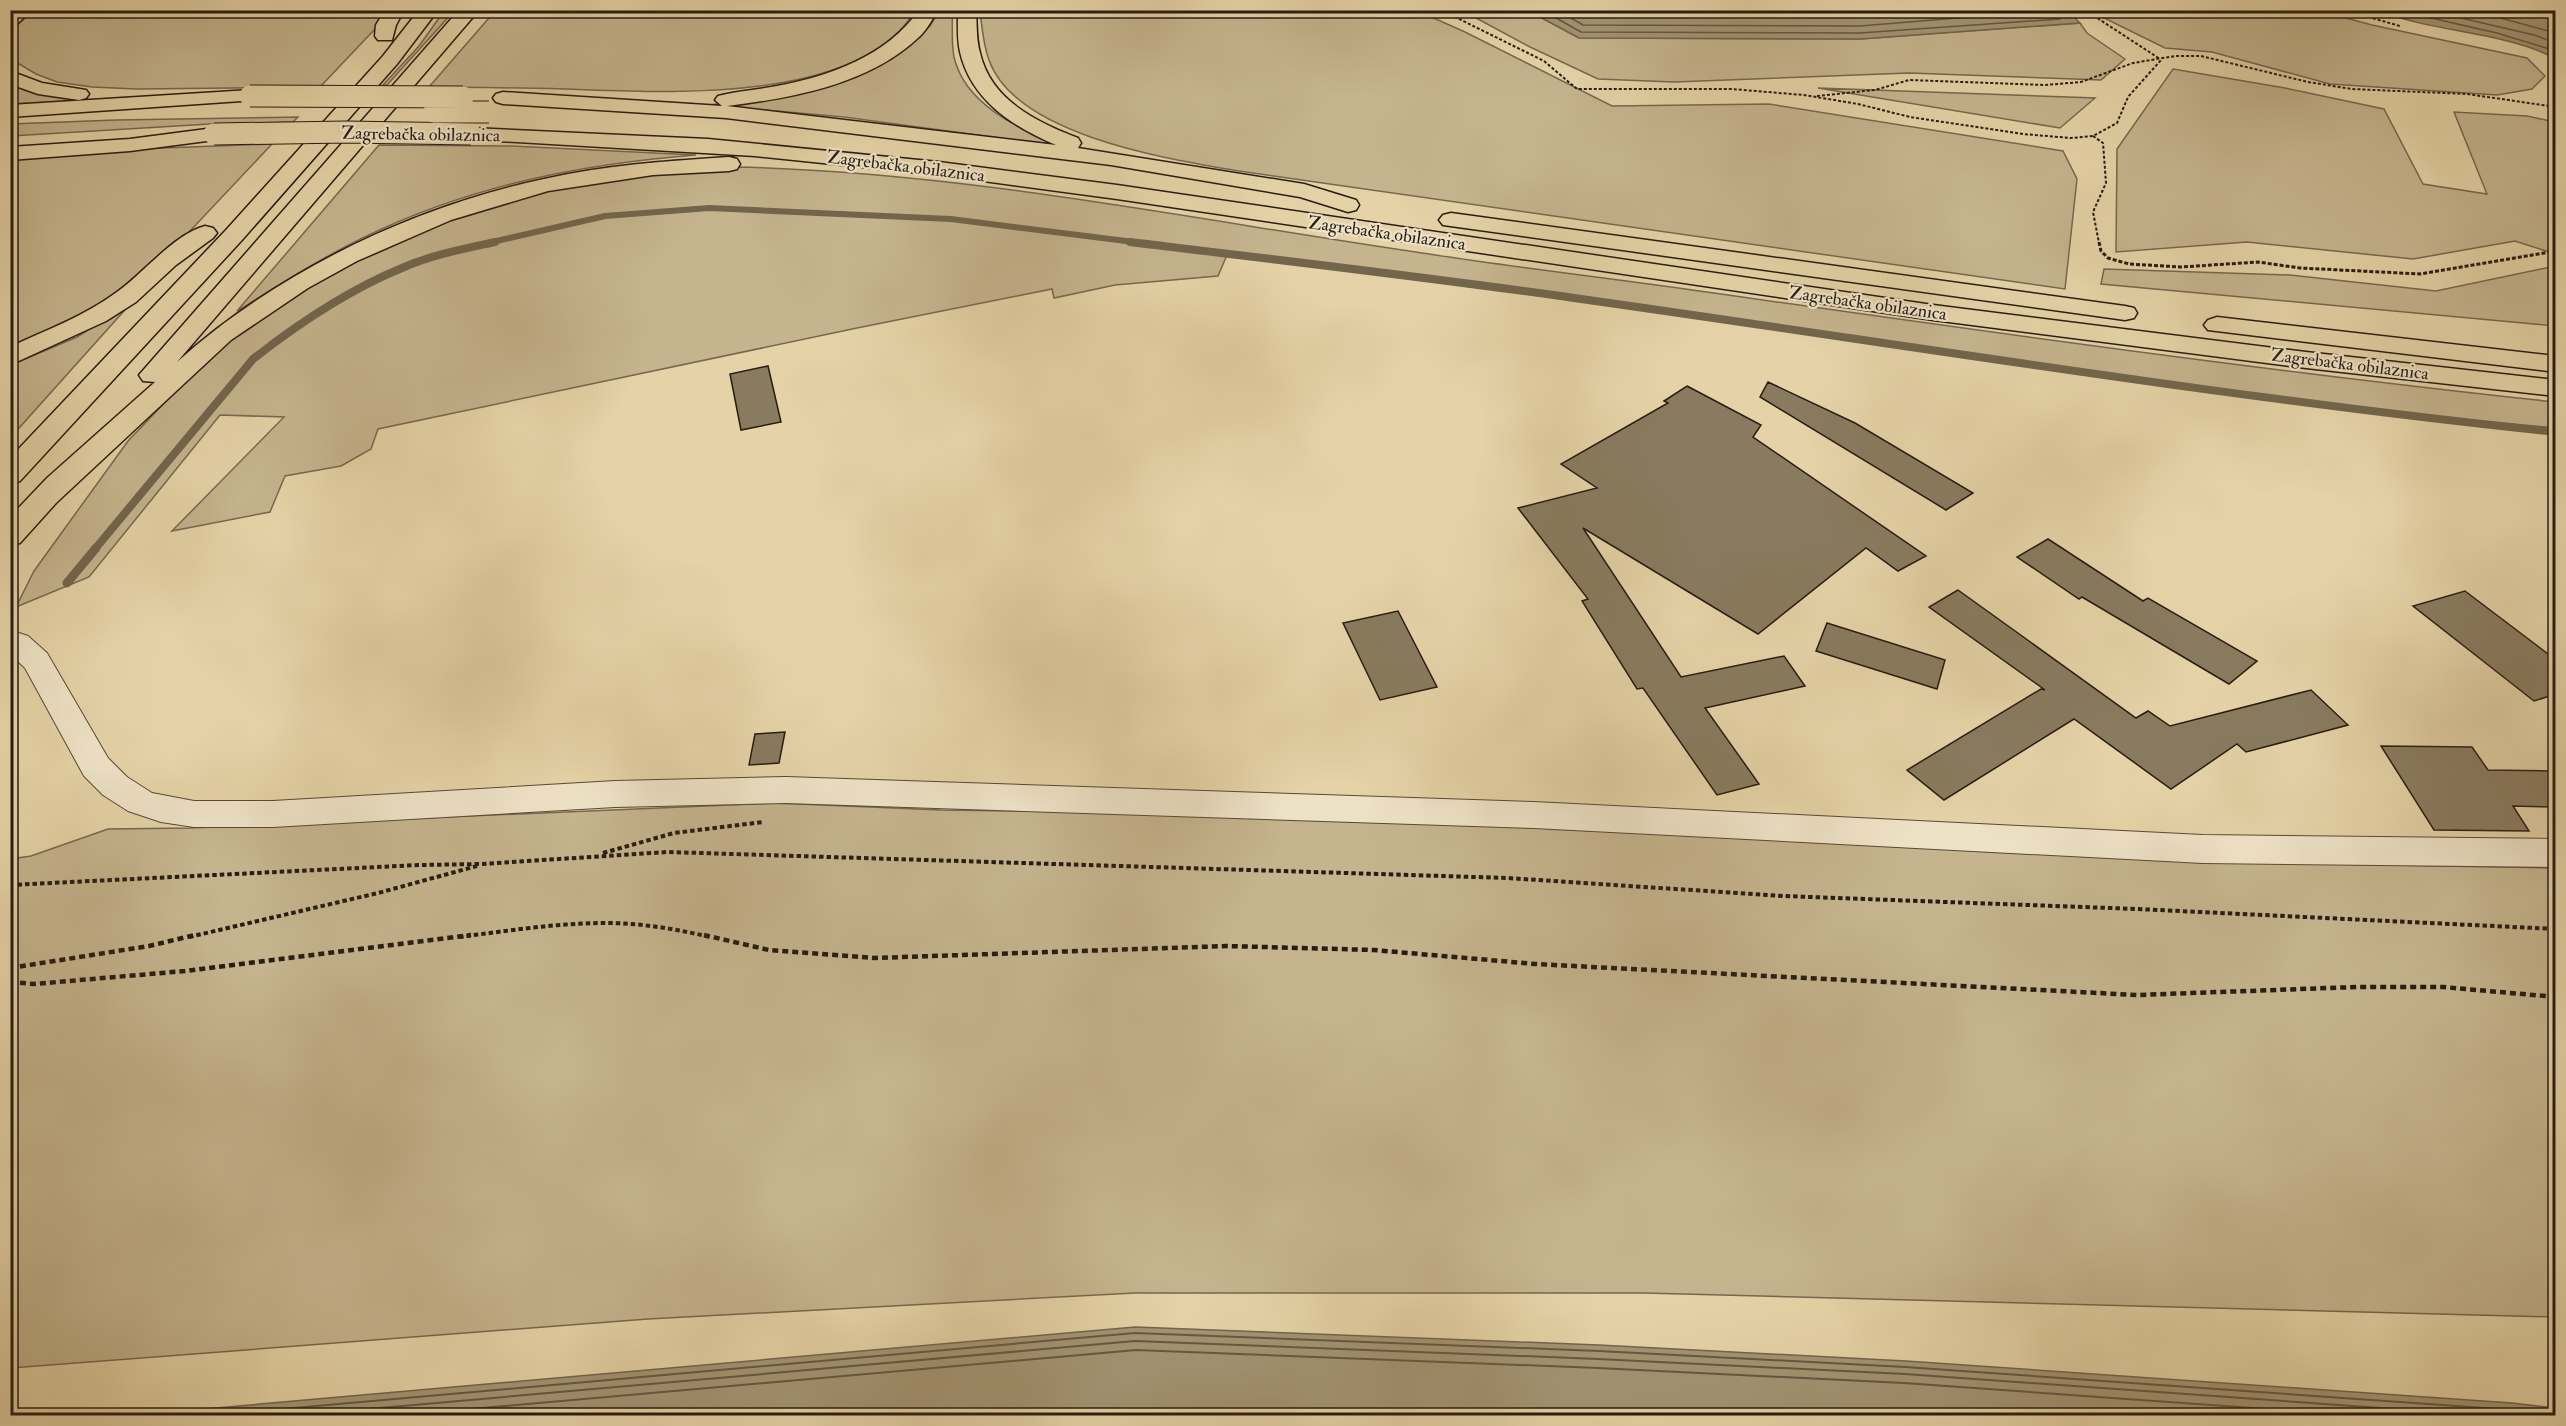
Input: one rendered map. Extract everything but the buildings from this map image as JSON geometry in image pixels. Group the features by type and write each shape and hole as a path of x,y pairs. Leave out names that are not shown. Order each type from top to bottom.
{"highway":[{"path":"10,20 22,10"},
{"path":"385,36 386,25 395,10"},
{"path":"272,161 369,58 406,10"},
{"path":"10,475 234,235 390,60 429,10"},
{"path":"10,536 470,10"},
{"path":"496,105 537,100 705,101 739,98 801,87 850,71 890,51 907,38 928,10"},
{"path":"967,10 970,54 987,90 1005,110 1030,126 1111,158"},
{"path":"10,77 38,88 73,93 242,101"},
{"path":"537,100 736,113 1111,158 1304,191 1348,205"},
{"path":"10,111 242,101"},
{"path":"10,119 242,101"},
{"name":"Zagrebačka obilaznica","path":"242,101 496,105 865,141 1112,170 1407,213"},
{"name":"Zagrebačka obilaznica","path":"214,134 346,132 471,134 705,144 852,158 1946,313 2556,388"},
{"path":"10,143 214,134"},
{"path":"10,154 130,145 214,134"},
{"path":"43,499 222,335 299,283 359,251 443,215 506,195 596,176 641,170 761,163 846,168 1193,205"},
{"name":"Zagrebačka obilaznica","path":"1431,217 2147,316"},
{"path":"10,357 75,328 127,297 212,225 55,401 10,464"},
{"name":"Zagrebačka obilaznica","path":"2192,321 2556,364"}],"lane":[{"path":"10,640 17,643 36,661 96,767 115,786 140,802 161,809 194,814 273,814 615,794 786,790 1534,815 2203,849 2556,852"}],"path":[{"path":"1441,10 1544,61 1576,89 1732,89 1810,96 1858,104 1910,117 2023,134 2071,138 2093,136 2117,123 2128,97 2161,60"},
{"path":"2085,10 2161,60"},
{"path":"2344,10 2400,26"},
{"path":"1810,96 1875,90 1909,80 2045,85 2081,82 2133,63 2175,56 2201,56 2308,82 2352,89 2467,94 2556,107"},
{"path":"2093,136 2103,143 2106,183 2093,212 2101,251 2108,258 2120,262 2181,267 2258,262 2300,268 2420,274 2556,250"},
{"path":"596,855 674,833 771,821"},
{"path":"10,885 487,863 668,852 1508,878 1783,896 2137,909 2556,929"},
{"path":"10,968 149,946 378,893 487,863"},
{"path":"10,982 34,984 185,971 529,928 606,923 670,928 769,950 874,958 1227,946 1341,949 1535,964 2138,995 2357,987 2432,987 2556,997"}],"shaded area":[{"path":"33,11 387,11 374,30 320,87 136,89 92,87 57,82 36,74 14,61 11,54 10,32"},
{"path":"444,11 454,11 387,85 383,85 419,46"},
{"path":"495,11 915,11 887,42 849,64 804,78 754,87 703,91 652,91 429,87"},
{"path":"939,11 952,11 954,57 969,89 982,102 1011,123 1059,146 844,117 708,105 738,102 891,58 930,26"},
{"path":"980,11 1418,11 1465,32 1612,106 1769,104 2063,151 2077,179 2065,289 1239,171 1136,151 1098,140 1062,125 1030,108 1005,86 987,54"},
{"path":"1463,11 1529,11 1579,38 1860,39 2080,23 2087,33 2125,59 2101,80 1909,73 1674,82 1598,79 1530,47"},
{"path":"2101,11 2320,11 2372,25 2527,58 2545,76 2532,89 2497,95 2330,84 2212,52 2165,48 2098,15"},
{"path":"2173,69 2285,88 2384,109 2423,184 2487,194 2454,112 2527,116 2555,122 2555,254 2515,241 2413,259 2247,242 2116,252 2117,149"},
{"path":"11,85 44,94 91,100 11,104"},
{"path":"1818,88 2095,98 2060,128"},
{"path":"298,117 293,122 210,124 11,136 10,124 116,120"},
{"path":"272,144 173,249 95,309 11,351 10,159 135,149"},
{"path":"379,145 512,146 696,155 571,171 449,202 371,234 237,311"},
{"path":"736,167 908,178 994,188 1458,258 2029,337 2344,378 2555,402 2555,428 2364,410 1733,321 1227,255 1218,276 1115,285 1054,298 1052,289 378,429 371,449 341,466 285,476 270,512 172,531 284,417 220,415 89,577 16,607 34,571 128,441 174,393 236,336 306,288 355,260 448,219 547,190 651,173"},
{"path":"2555,266 2555,326 2101,284 2104,269 2290,275 2436,291"},
{"path":"132,302 11,437 11,365 77,337"},
{"path":"776,803 940,810 1262,814 2208,862 2555,868 2555,1317 1643,1293 1135,1293 648,1319 11,1368 11,859 31,856 108,829 190,828"}],"water":[{"path":"1529,11 2068,11 2080,23 1860,39 1579,38"},
{"path":"2380,11 2555,11 2555,58 2513,42 2423,24"},
{"path":"1135,1327 1599,1345 1906,1361 2512,1403 2555,1408 2555,1415 136,1415"}],"waterway":[{"path":"488,243 605,216 709,208 951,219 1142,243"},
{"path":"95,549 253,359 324,308 362,286 413,263 495,242"},
{"path":"1130,242 1519,290 2065,370 2310,403 2556,432"},
{"path":"67,583 96,548"}]}
